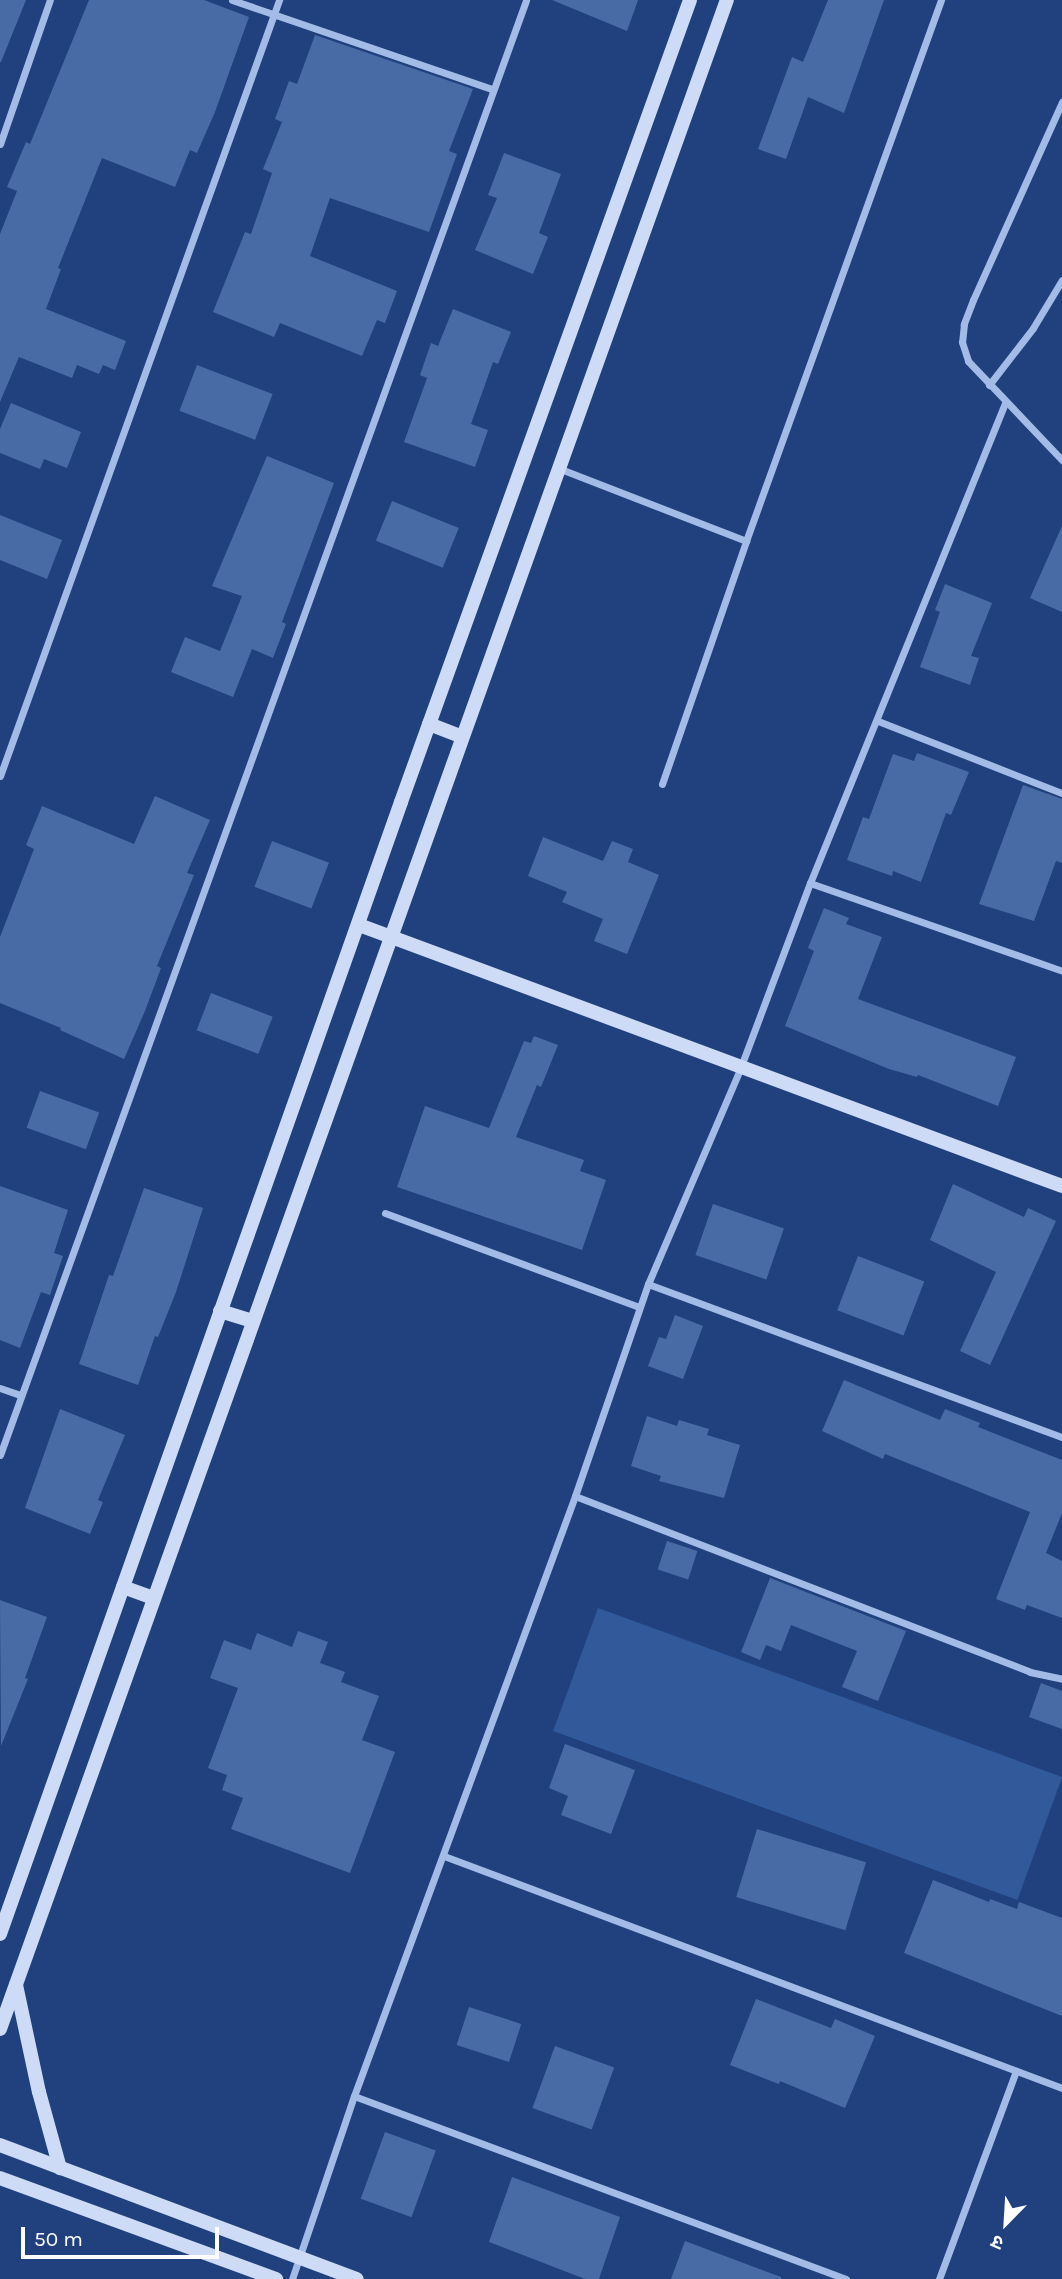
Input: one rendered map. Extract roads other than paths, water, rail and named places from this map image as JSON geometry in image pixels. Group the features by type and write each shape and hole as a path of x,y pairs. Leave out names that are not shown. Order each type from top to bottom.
{"street":[{"path":"0,144 50,0"},
{"path":"232,0 492,89"},
{"path":"0,776 278,0"},
{"path":"0,1455 526,0"},
{"path":"0,1934 429,724 690,0"},
{"path":"0,2029 461,736 727,0"},
{"path":"662,784 746,541 941,0"},
{"path":"1062,102 964,324 962,342 968,361 1062,460"},
{"path":"989,385 1033,328 1061,283"},
{"path":"292,2279 354,2096 575,1496 639,1307 740,1069 810,883 1005,403"},
{"path":"558,468 746,541"},
{"path":"878,721 1062,793"},
{"path":"429,724 461,736"},
{"path":"810,883 1062,971"},
{"path":"359,925 740,1069 1062,1186"},
{"path":"386,1213 639,1307"},
{"path":"648,1284 1062,1437"},
{"path":"220,1311 252,1321"},
{"path":"0,1388 20,1395"},
{"path":"575,1496 1030,1672 1062,1679"},
{"path":"123,1587 153,1598"},
{"path":"444,1856 1062,2088"},
{"path":"15,1983 39,2092 60,2168"},
{"path":"939,2279 1016,2071"},
{"path":"354,2096 846,2279"},
{"path":"0,2145 357,2279"},
{"path":"0,2178 276,2279"}]}
